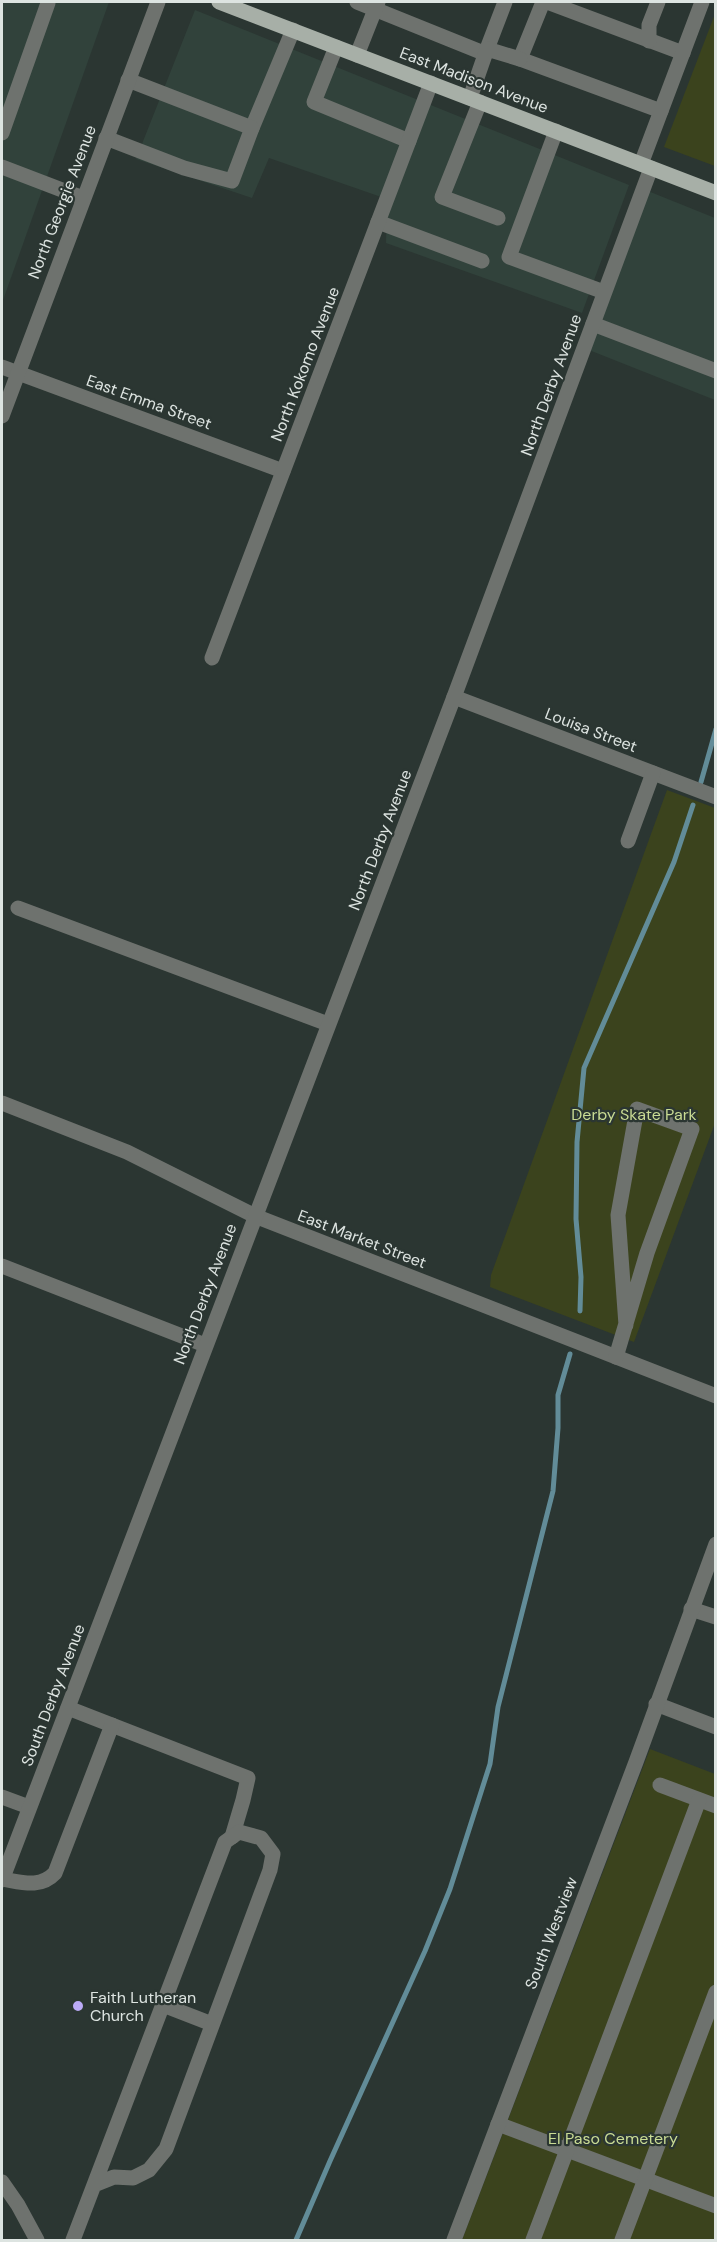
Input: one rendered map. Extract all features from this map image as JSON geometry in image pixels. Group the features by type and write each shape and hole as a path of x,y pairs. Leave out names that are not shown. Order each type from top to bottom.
{"main road":[{"name":"East Madison Avenue","path":"219,2 716,193"}],"street":[{"path":"2,133 47,2"},
{"name":"North Georgie Avenue","path":"2,416 158,2"},
{"path":"357,2 377,5 481,52 487,48"},
{"path":"498,218 442,197 475,100 487,48 505,2"},
{"path":"520,59 545,2 683,53"},
{"path":"649,41 649,25 658,2"},
{"name":"North Derby Avenue","path":"137,1523 454,697 593,324 646,166 661,111 702,2"},
{"path":"357,55 377,5"},
{"path":"106,138 184,168 232,181 292,30"},
{"path":"336,47 314,102 409,141"},
{"path":"487,48 661,111"},
{"path":"128,80 252,128"},
{"name":"North Kokomo Avenue","path":"212,658 431,83"},
{"path":"556,132 509,257 604,292"},
{"path":"2,167 83,198"},
{"path":"378,222 482,261"},
{"path":"593,324 716,371"},
{"name":"East Emma Street","path":"2,367 283,471"},
{"name":"Louisa Street","path":"454,697 716,797"},
{"path":"628,842 653,773"},
{"path":"18,908 328,1024"},
{"name":"East Market Street","path":"2,1103 127,1152 255,1216 716,1396"},
{"path":"616,1358 626,1325 648,1252 692,1130 637,1109 618,1215 626,1325"},
{"path":"2,1266 205,1345"},
{"name":"South Derby Avenue","path":"2,1879 103,1618 137,1523"},
{"name":"South Westview","path":"454,2241 716,1544"},
{"path":"691,1610 716,1617"},
{"path":"656,1704 716,1727"},
{"path":"68,1708 248,1778 232,1837"},
{"path":"2,1879 33,1884 48,1880 55,1873 112,1725"},
{"path":"660,1785 716,1806"},
{"path":"2,1797 29,1807"},
{"path":"533,2241 699,1800"},
{"path":"73,2241 94,2185 225,1842 239,1832 261,1838 273,1854 270,1870 165,2149 150,2170 133,2178 114,2177 94,2185"},
{"path":"622,2241 716,1992"},
{"path":"163,2005 212,2024"},
{"path":"498,2124 716,2206"},
{"path":"2,2182 18,2205 37,2241"}],"shaded area":[{"path":"2,2 109,2 2,303"},
{"path":"195,10 629,185 582,313 386,243 387,199 269,158 252,198 136,159"},
{"path":"643,189 715,218 715,400 584,348"}],"green space":[{"path":"715,14 715,166 664,147"},
{"name":"Derby Skate Park","path":"667,790 715,808 715,1123 634,1342 490,1287 491,1275"},
{"name":"El Paso Cemetery","path":"650,1749 715,1774 715,2240 462,2240"}],"waterway":[{"path":"701,782 716,729"},
{"path":"580,1311 581,1277 576,1219 577,1142 584,1068 674,862 693,805"},
{"path":"296,2240 425,1951 450,1889 490,1764 498,1707 553,1491 558,1395 570,1354"}],"place":[{"name":"Faith Lutheran Church","path":"78,2006"}]}
